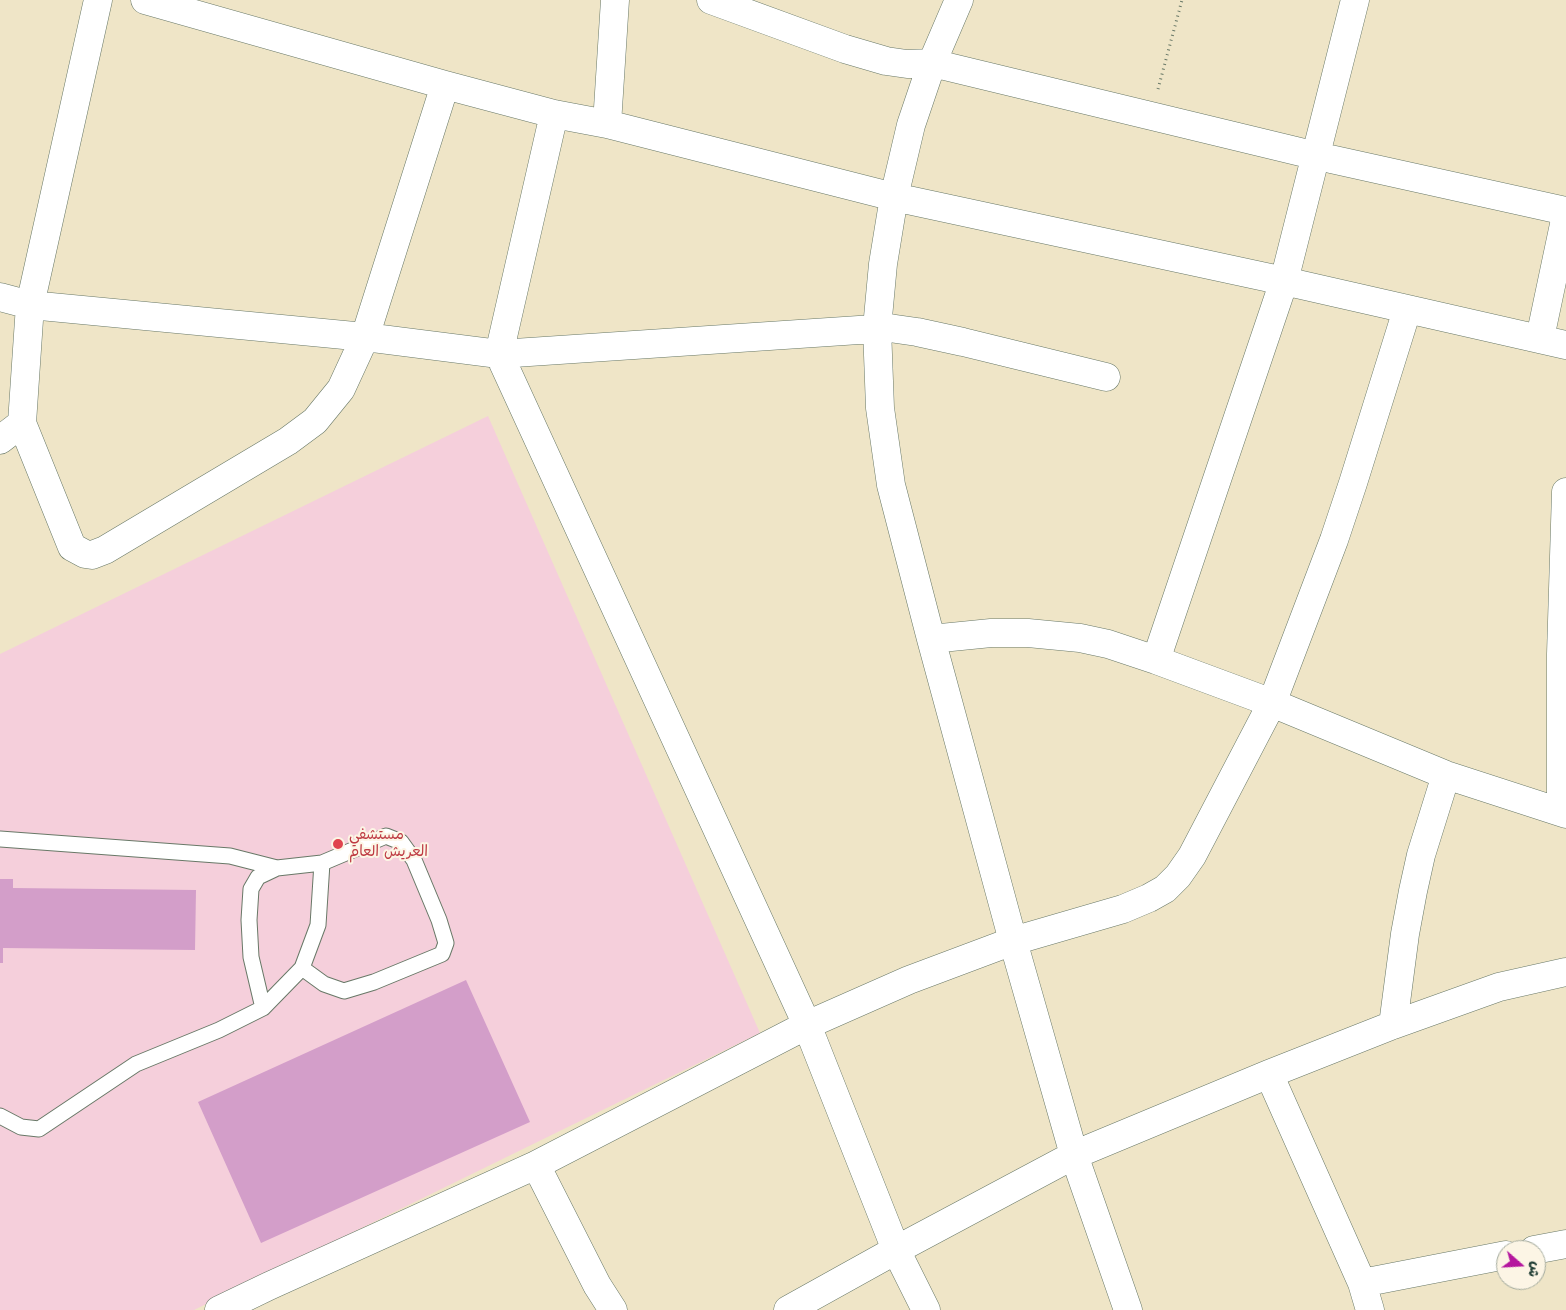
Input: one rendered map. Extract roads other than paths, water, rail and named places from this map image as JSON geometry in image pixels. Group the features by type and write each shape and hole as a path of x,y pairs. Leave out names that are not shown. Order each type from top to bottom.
{"street":[{"path":"98,0 30,305 22,423 72,547 84,554 97,554 288,441 315,421 340,389 365,337 445,85"},
{"path":"145,0 554,114 607,124 894,197 1553,341 1566,215"},
{"path":"607,124 615,0"},
{"path":"711,0 866,55 907,64 932,63 1317,156 1566,211"},
{"path":"958,0 932,63 910,125 894,197 883,264 876,328 880,408 891,485 1013,941 1074,1155 1128,1310"},
{"path":"1156,660 1284,281 1355,0"},
{"path":"554,114 499,354 807,1025 896,1250 926,1310"},
{"path":"0,298 30,305 365,337 499,354 876,328 896,329 932,335 1106,377"},
{"path":"219,1310 536,1165 807,1025 909,980 1013,941 1123,908 1149,898 1165,889 1178,876 1192,856 1272,703 1354,484 1407,310"},
{"path":"0,440 22,423"},
{"path":"931,639 991,633 1058,635 1108,644 1272,703 1446,775 1564,813 1561,654 1566,492"},
{"path":"1393,1025 1405,934 1413,891 1424,846 1446,775"},
{"path":"788,1310 1074,1155 1393,1025 1499,987 1566,972"},
{"path":"1269,1074 1362,1283 1370,1310"},
{"path":"536,1165 597,1285 613,1310"},
{"path":"1546,1248 1566,1244"},
{"path":"1362,1283 1496,1257"}],"lane":[{"path":"262,1008 251,957 249,920 251,889 258,877 277,868 322,863 386,836 401,842 414,860 439,920 446,943 442,954 374,982 344,991 324,984 302,968"},
{"path":"0,839 230,856 277,868"},
{"path":"0,1116 21,1126 39,1129 136,1064 220,1030 262,1008 302,968 318,925 322,863"}],"place":[{"name":"مستشفي العريش العام","path":"338,844"}]}
